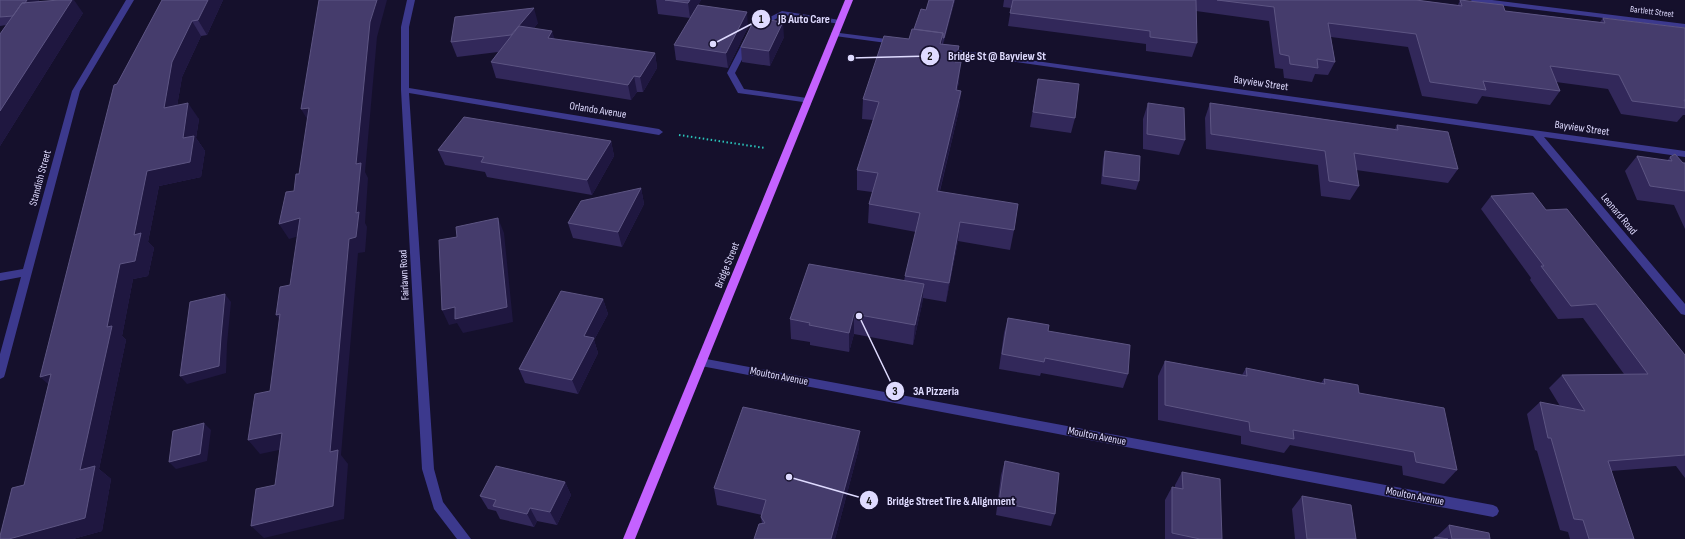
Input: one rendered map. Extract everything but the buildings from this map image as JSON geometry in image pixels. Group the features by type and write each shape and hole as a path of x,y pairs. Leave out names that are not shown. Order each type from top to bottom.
{"main road":[{"name":"Bridge Street","path":"629,539 849,0"}],"street":[{"name":"Standish Street","path":"0,374 76,91 130,0"},
{"name":"Fairlawn Road","path":"411,0 405,27 405,90 428,469 438,505 460,535 465,539"},
{"name":"Bartlett Street","path":"1474,0 1685,26"},
{"path":"807,101 741,91 731,73 756,24 782,13 840,22"},
{"path":"835,34 904,44"},
{"name":"Bayview Street","path":"935,48 1685,154"},
{"name":"Orlando Avenue","path":"405,90 658,132"},
{"name":"Leonard Road","path":"1535,132 1685,311"},
{"path":"0,277 27,272"},
{"name":"Moulton Avenue","path":"701,362 1493,511"}],"path":[{"path":"658,132 787,151"}],"place":[{"name":"JB Auto Care","path":"713,44"},
{"name":"Bridge St @ Bayview St","path":"851,58"},
{"name":"3A Pizzeria","path":"859,316"},
{"name":"Bridge Street Tire & Alignment","path":"789,477"}]}
